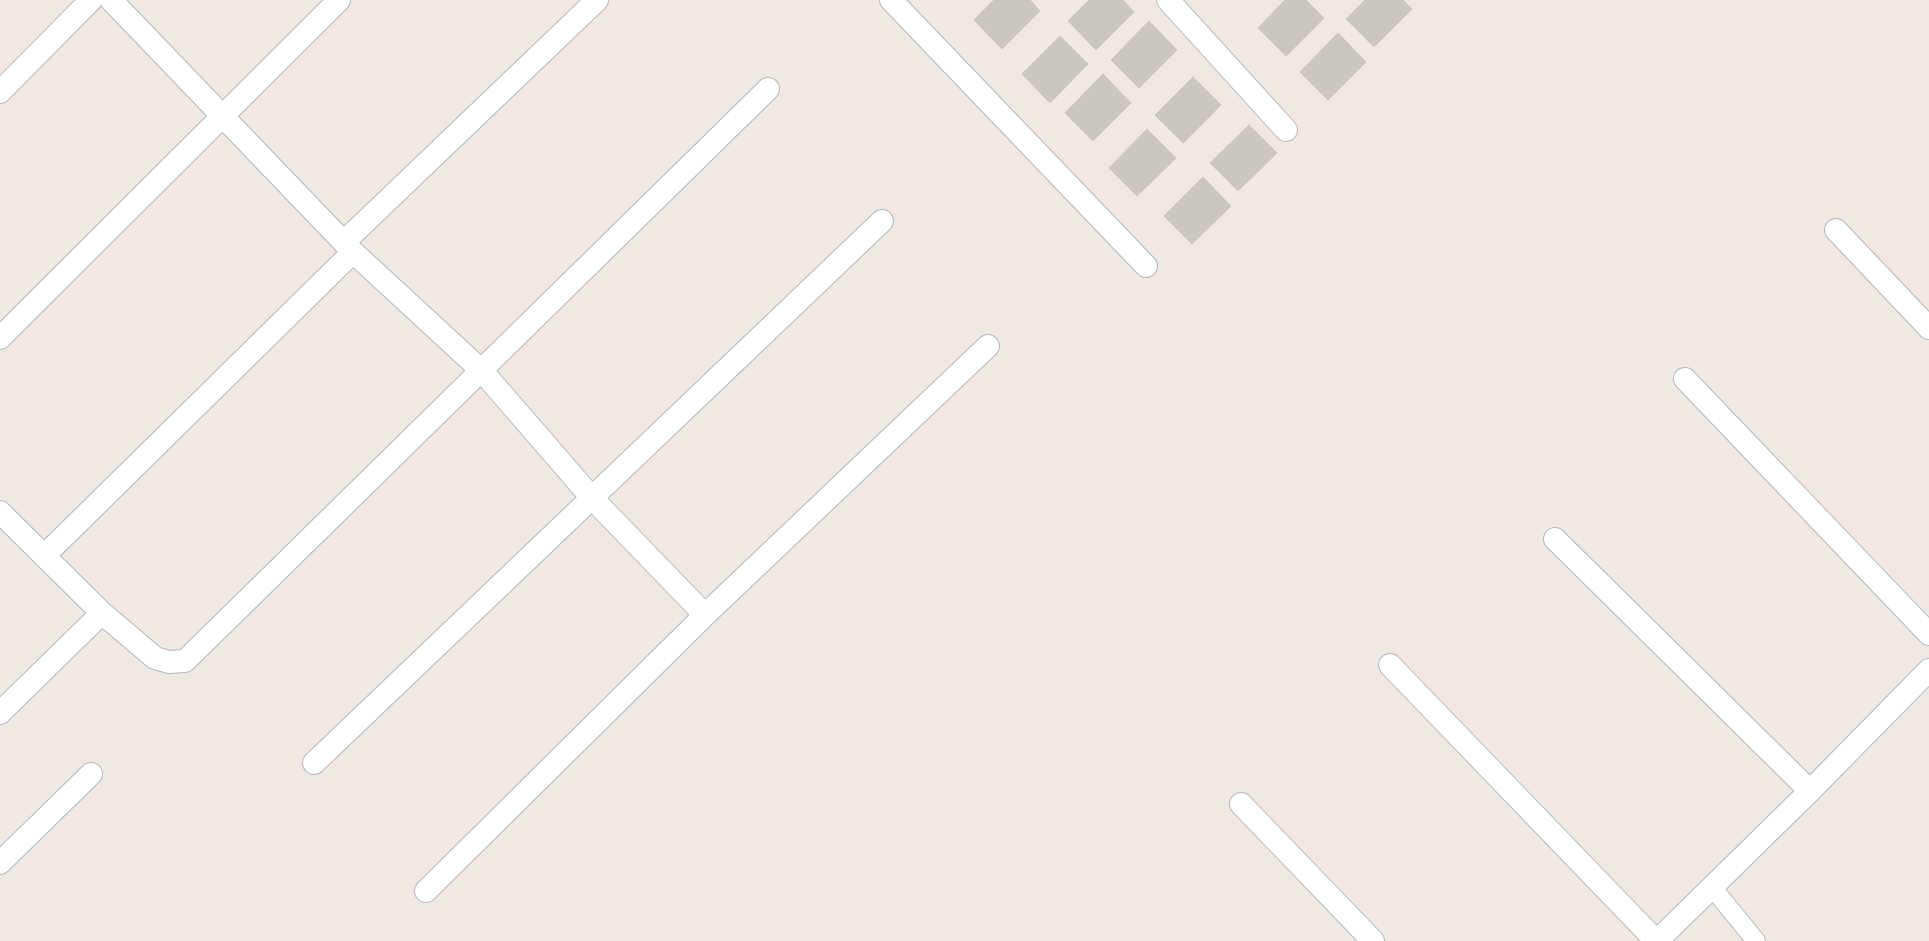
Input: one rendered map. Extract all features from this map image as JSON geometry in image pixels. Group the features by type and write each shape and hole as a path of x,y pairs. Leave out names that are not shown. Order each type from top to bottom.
{"street":[{"path":"0,92 91,0"},
{"path":"111,0 348,247 482,371 592,498 705,615"},
{"path":"0,338 339,0"},
{"path":"44,556 348,247 597,0"},
{"path":"891,0 1146,266"},
{"path":"1168,0 1286,130"},
{"path":"0,512 102,613 155,658 170,662 185,660 482,371 768,89"},
{"path":"314,763 882,220"},
{"path":"1836,230 1929,328"},
{"path":"426,891 705,615 988,346"},
{"path":"1685,379 1929,634"},
{"path":"1555,539 1810,791"},
{"path":"0,713 102,613"},
{"path":"1390,665 1656,941 1810,791 1929,670"},
{"path":"0,863 91,774"},
{"path":"1240,804 1373,941"}],"lane":[{"path":"1712,887 1756,941"}],"building":[{"path":"994,0 1030,0 1040,11 1002,49 974,20"},
{"path":"1089,0 1123,0 1134,12 1096,50 1068,21"},
{"path":"1285,0 1306,0 1324,18 1286,56 1258,28"},
{"path":"1365,0 1403,0 1412,9 1374,47 1346,19"},
{"path":"1149,21 1177,50 1139,88 1111,60"},
{"path":"1338,33 1366,62 1328,100 1300,72"},
{"path":"1060,36 1088,64 1050,103 1022,74"},
{"path":"1103,74 1131,103 1093,141 1065,113"},
{"path":"1193,77 1221,105 1183,143 1155,115"},
{"path":"1249,125 1277,153 1238,191 1210,163"},
{"path":"1147,129 1176,158 1137,196 1109,168"},
{"path":"1203,177 1231,206 1192,244 1164,216"}]}
